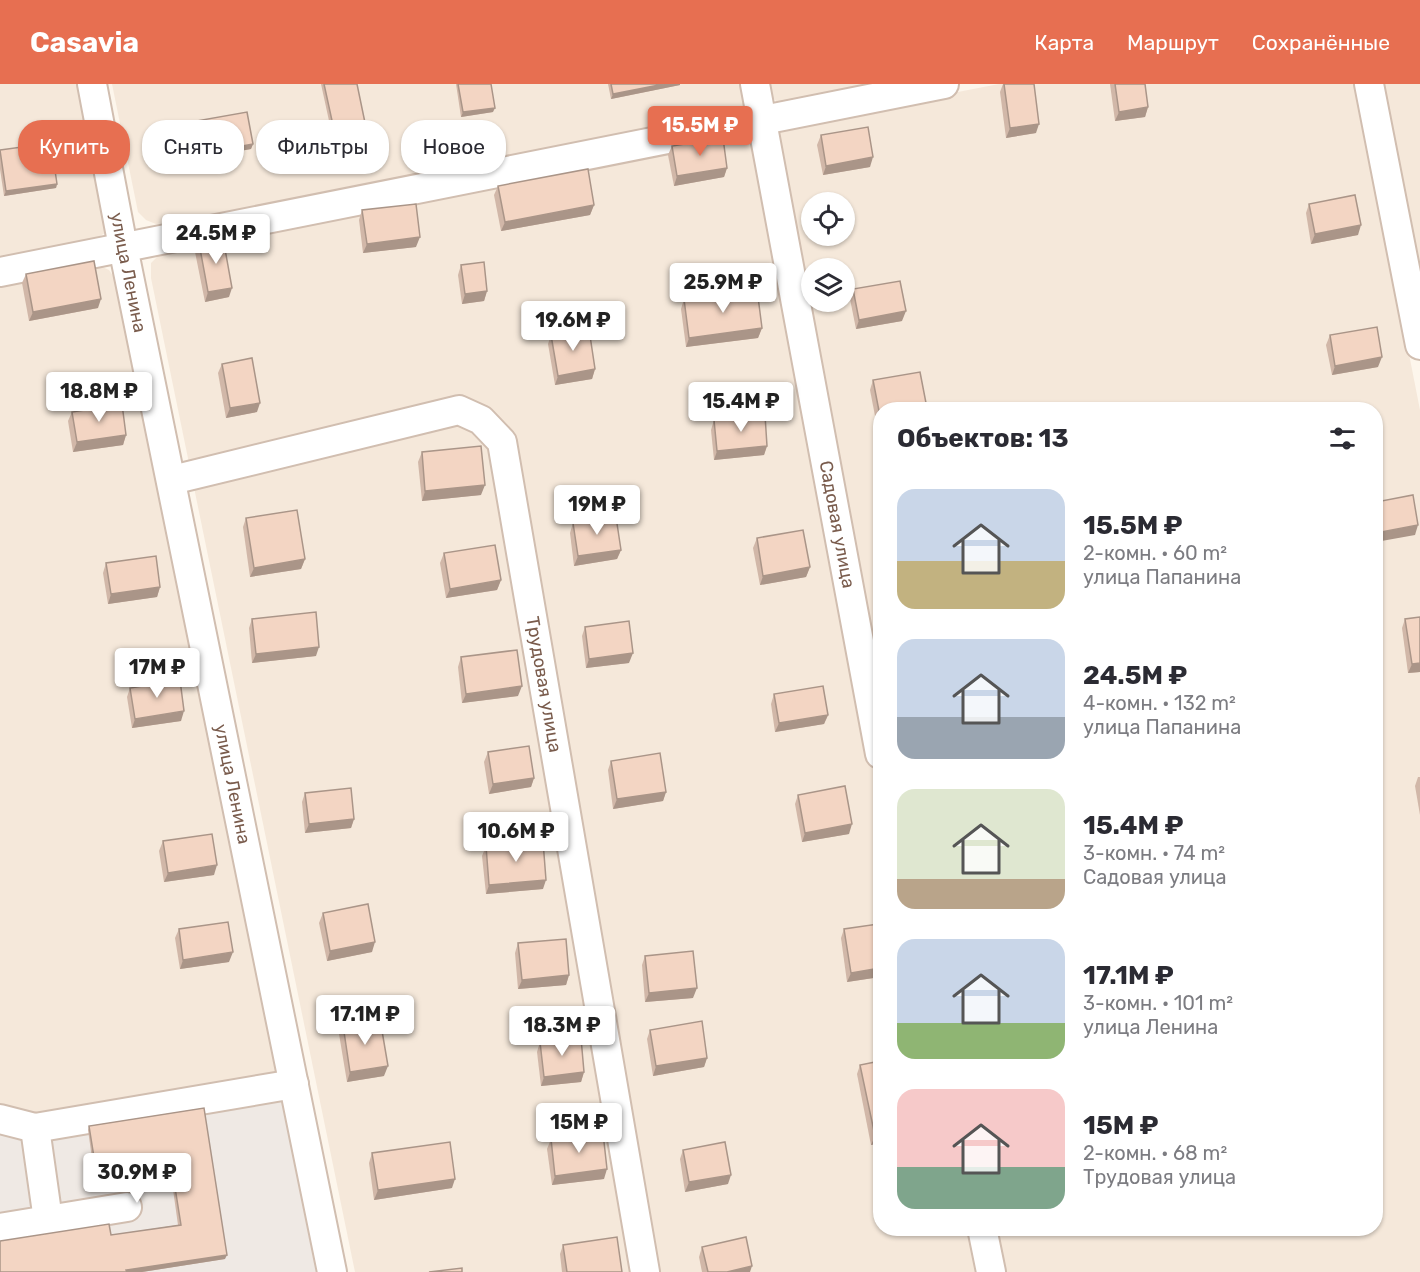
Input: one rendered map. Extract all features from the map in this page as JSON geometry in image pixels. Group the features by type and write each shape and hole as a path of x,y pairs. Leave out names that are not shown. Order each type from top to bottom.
{"street":[{"name":"улица Ленина","path":"92,84 123,248 332,1272"},
{"name":"Садовая улица","path":"755,84 873,716"},
{"path":"0,272 944,84"},
{"path":"1369,84 1420,345"},
{"name":"Трудовая улица","path":"172,480 459,410 481,420 502,442 645,1272"},
{"path":"0,1119 35,1128 294,1084"},
{"path":"35,1128 48,1220"},
{"path":"0,1228 128,1207"},
{"path":"984,1236 991,1272"}],"shaded area":[{"path":"0,84 79,84 87,120 18,120 18,174 98,174 107,218 105,233 92,241 0,260"},
{"path":"112,84 746,84 745,111 740,115 506,159 506,120 401,120 401,174 429,174 156,224 146,220 138,212 130,173 130,120 119,120"},
{"path":"768,84 891,84 780,104 770,96"},
{"path":"999,84 1356,84 1420,410 1420,1272 999,1272 992,1236 1383,1236 1383,402 873,402 873,634 810,312 855,312 855,258 801,258 801,267 776,133 783,126"},
{"path":"1384,84 1420,84 1420,267"},
{"path":"753,132 873,719 873,1236 975,1236 983,1272 355,1272 151,278 151,263 160,254"},
{"path":"94,263 109,270 116,280 276,1072 36,1114 0,1104 0,283"},
{"path":"276,1072 316,1272 0,1272 0,1104 36,1114"}],"building":[{"path":"324,84 357,84 364,120 332,120"},
{"path":"458,84 491,84 495,108 463,112"},
{"path":"611,84 664,84 613,94"},
{"path":"1004,84 1034,84 1039,124 1010,128"},
{"path":"1115,84 1145,84 1148,107 1119,112"},
{"path":"247,112 253,144 244,146 244,120 202,120"},
{"path":"868,127 873,157 826,166 821,135"},
{"path":"723,138 727,168 677,176 672,146"},
{"path":"18,148 18,174 56,174 57,184 6,191 0,150"},
{"path":"588,169 594,205 505,222 498,186"},
{"path":"1355,195 1361,225 1315,234 1309,204"},
{"path":"416,204 420,237 367,244 362,210"},
{"path":"223,238 232,288 208,292 199,243"},
{"path":"94,261 101,299 33,312 26,274"},
{"path":"484,262 487,291 465,294 461,265"},
{"path":"900,281 906,311 859,320 855,289"},
{"path":"757,289 762,328 689,338 684,299"},
{"path":"1377,327 1382,357 1335,366 1330,335"},
{"path":"589,329 595,369 558,376 551,335"},
{"path":"252,358 260,403 230,408 222,364"},
{"path":"920,372 926,402 877,402 873,380"},
{"path":"122,404 126,435 77,442 72,412"},
{"path":"765,415 767,446 717,451 714,420"},
{"path":"481,446 485,485 425,491 422,452"},
{"path":"1413,495 1418,525 1383,532 1383,501"},
{"path":"297,510 305,559 254,568 246,518"},
{"path":"616,517 621,550 578,556 573,523"},
{"path":"803,530 810,567 763,576 757,538"},
{"path":"495,545 501,580 450,589 444,553"},
{"path":"156,556 160,587 111,594 106,563"},
{"path":"316,612 319,647 256,654 252,619"},
{"path":"1420,617 1420,663 1412,664 1405,619"},
{"path":"629,621 633,653 589,659 585,627"},
{"path":"517,650 522,686 466,694 461,657"},
{"path":"180,680 184,711 135,719 130,688"},
{"path":"823,686 828,715 779,723 774,694"},
{"path":"529,746 534,778 493,784 488,752"},
{"path":"660,753 666,792 617,799 611,761"},
{"path":"845,786 852,824 805,833 798,795"},
{"path":"351,788 354,819 309,824 305,793"},
{"path":"212,834 217,865 168,873 163,841"},
{"path":"543,841 546,880 489,885 486,846"},
{"path":"368,904 375,942 330,951 323,913"},
{"path":"228,922 233,952 183,960 179,929"},
{"path":"873,925 873,969 851,973 844,929"},
{"path":"566,939 569,975 522,980 518,943"},
{"path":"693,951 697,988 649,993 645,956"},
{"path":"380,1019 388,1066 350,1072 343,1025"},
{"path":"702,1021 707,1058 656,1066 650,1030"},
{"path":"581,1038 584,1072 544,1077 540,1042"},
{"path":"873,1062 873,1127 860,1065"},
{"path":"204,1108 227,1255 126,1270 127,1272 0,1272 0,1241 109,1224 111,1235 181,1225 170,1156 138,1161 140,1176 98,1182 89,1126"},
{"path":"603,1133 607,1169 555,1176 551,1139"},
{"path":"450,1142 455,1179 378,1190 372,1153"},
{"path":"725,1142 731,1175 689,1182 683,1150"},
{"path":"617,1237 622,1272 567,1272 563,1245"},
{"path":"746,1237 752,1266 727,1272 708,1272 702,1247"},
{"path":"462,1268 462,1272 429,1272"}]}
